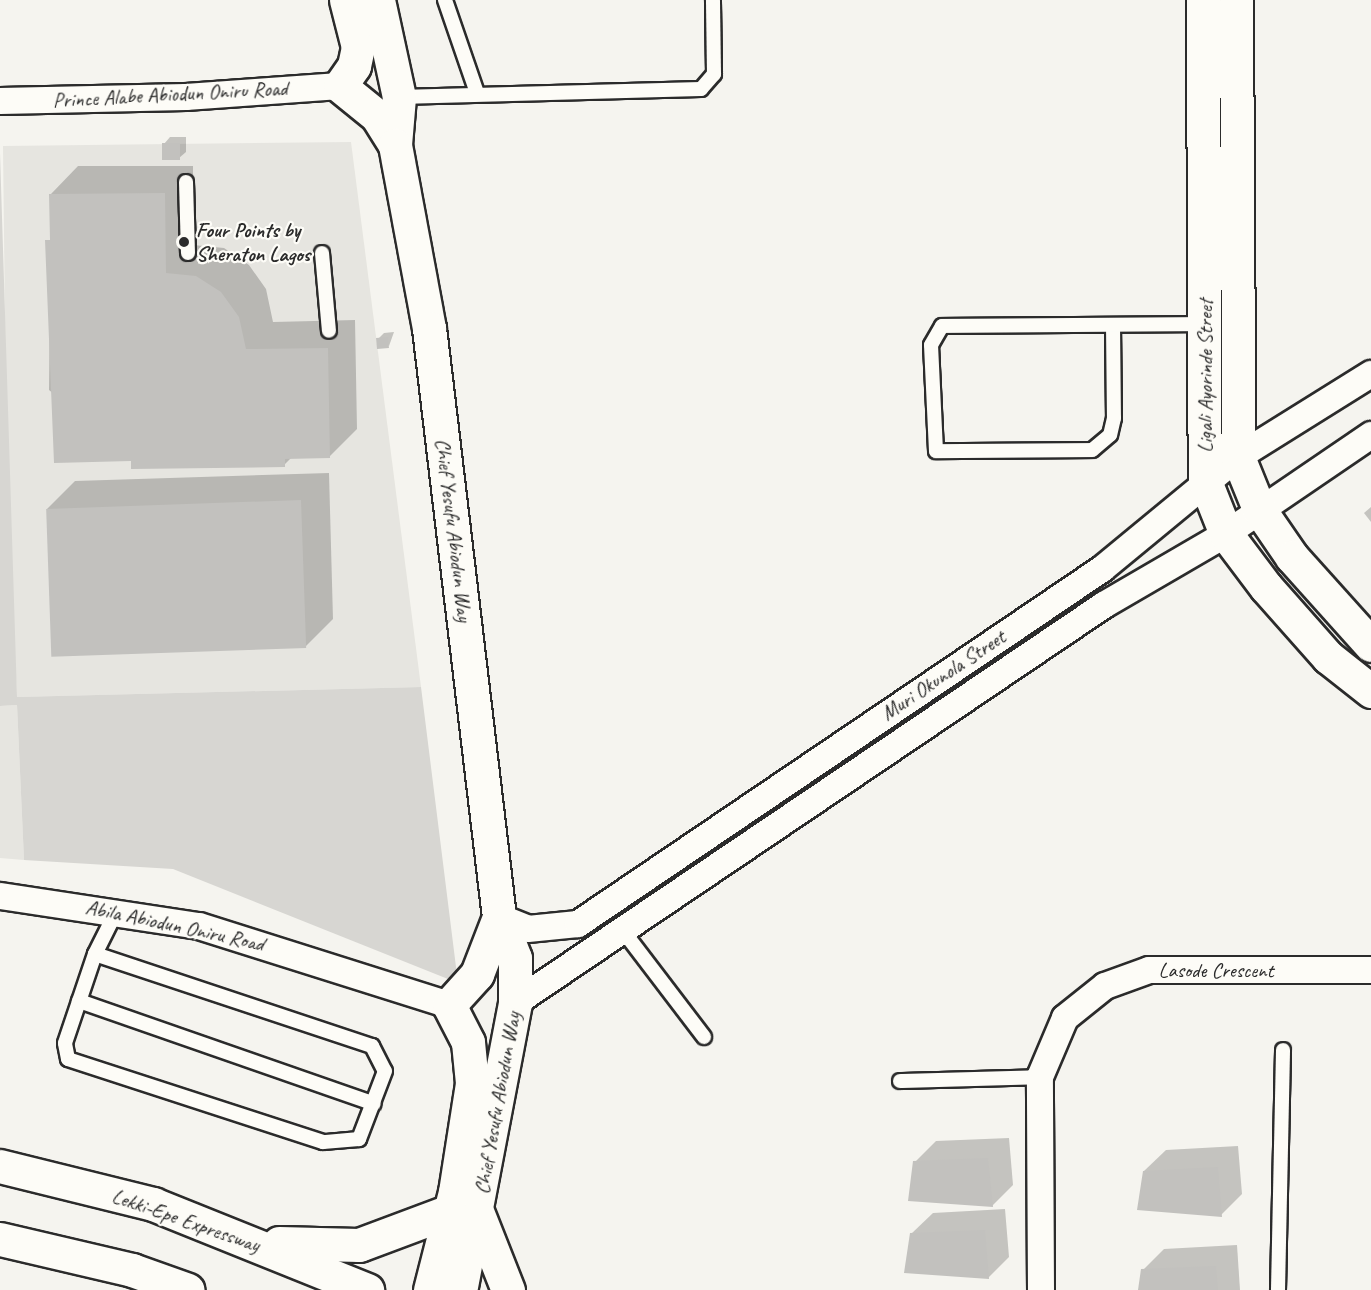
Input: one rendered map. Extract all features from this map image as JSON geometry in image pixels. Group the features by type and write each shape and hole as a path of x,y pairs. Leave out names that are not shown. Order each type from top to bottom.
{"main road":[{"path":"346,0 358,46 354,66 340,86 377,116 395,145"},
{"path":"378,0 399,97 395,145"},
{"name":"Ligali Ayorinde Street","path":"1203,0 1205,481 1226,534 1328,657 1371,691"},
{"name":"Ligali Ayorinde Street","path":"1236,0 1238,457 1259,509 1292,557 1371,645"},
{"name":"Chief Yesufu Abiodun Way","path":"395,145 429,328 498,917 515,958 515,1003 464,1213 430,1290"},
{"name":"Chief Yesufu Abiodun Way","path":"460,1290 472,1083 468,1042 449,1005 477,975 498,917"},
{"name":"Lekki-Epe Expressway","path":"0,1166 153,1204 251,1240 367,1290"},
{"path":"251,1240 359,1245 464,1213 508,1290"},
{"path":"0,1239 132,1270 188,1290"}],"street":[{"name":"Prince Alabe Abiodun Oniru Road","path":"0,101 186,97 340,86"},
{"name":"Muri Okunola Street","path":"498,917 528,929 578,924 1102,569 1205,481 1238,457 1371,374"},
{"name":"Muri Okunola Street","path":"515,1003 621,928 1104,605 1226,534 1259,509 1371,435"},
{"name":"Abila Abiodun Oniru Road","path":"0,896 117,910 263,942 449,1005"},
{"name":"Lasode Crescent","path":"1041,1290 1040,1077 1065,1018 1105,986 1149,970 1371,970"}],"lane":[{"path":"445,0 477,93"},
{"path":"399,97 477,93 701,89 714,74 713,0"},
{"path":"186,182 188,253"},
{"path":"322,253 329,331"},
{"path":"1113,324 1114,418 1110,435 1092,450 936,451 931,345 942,326 1113,324 1204,324"},
{"path":"95,954 372,1046 385,1071 359,1139 323,1142 77,1065 68,1059 65,1044 79,1000 95,954 117,910"},
{"path":"621,928 704,1036"},
{"path":"79,1000 374,1104"},
{"path":"1278,1290 1283,1050"},
{"path":"900,1081 1040,1077"}],"shaded area":[{"name":"Four Points by Sheraton Lagos","path":"351,142 421,687 17,697 7,494 3,146"},
{"path":"0,153 17,697 421,687 458,983 173,869 24,860 17,705 0,706"},
{"path":"17,705 24,860 0,858 0,706"}],"building":[{"path":"162,143 180,143 180,160 162,160"},
{"path":"165,193 166,273 196,276 221,292 239,317 246,349 328,348 330,458 285,459 285,467 131,469 131,461 54,463 45,240 50,240 49,194"},
{"path":"388,337 389,348 377,349 376,338"},
{"path":"301,500 306,648 51,657 46,509"},
{"path":"988,1158 993,1207 908,1201 913,1161"},
{"path":"1218,1167 1222,1217 1137,1210 1143,1171"},
{"path":"985,1230 989,1279 904,1273 910,1233"},
{"path":"1216,1266 1218,1290 1138,1290 1141,1269"}],"place":[{"name":"Four Points by Sheraton Lagos","path":"184,242"}]}
